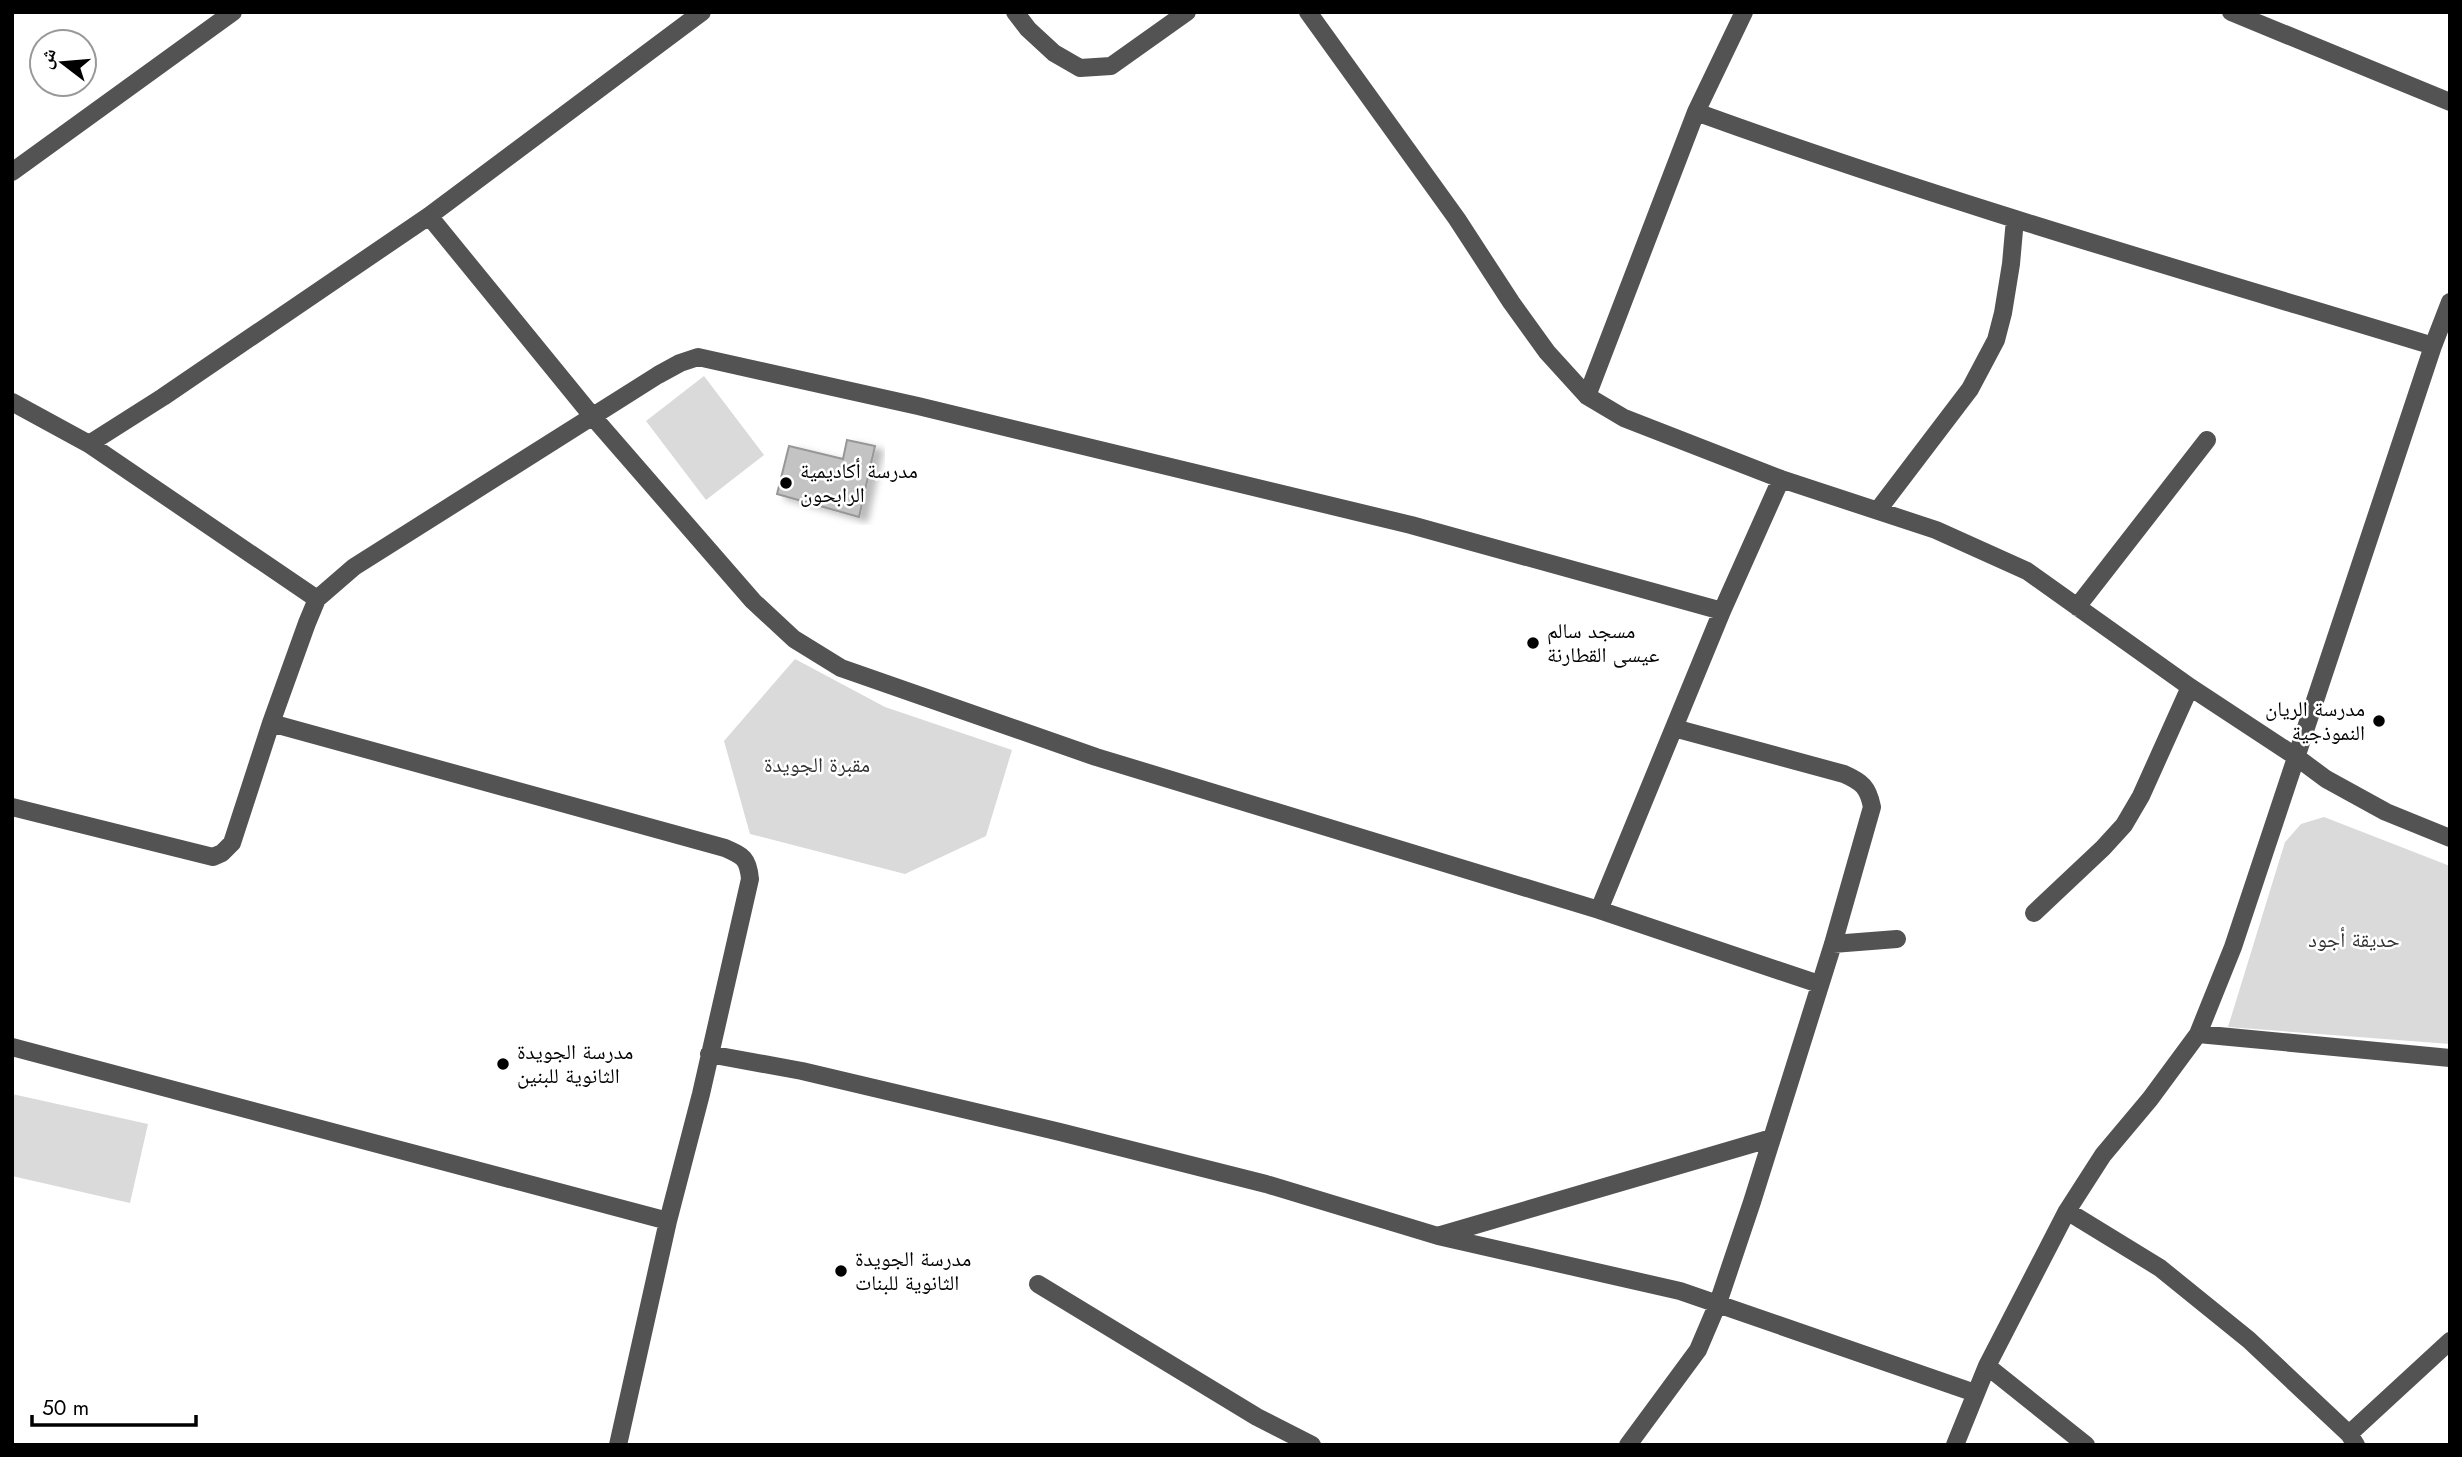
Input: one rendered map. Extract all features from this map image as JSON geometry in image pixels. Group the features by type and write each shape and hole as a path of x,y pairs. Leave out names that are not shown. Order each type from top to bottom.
{"street":[{"path":"12,172 233,12"},
{"path":"89,444 163,397 429,216 702,12"},
{"path":"1015,12 1028,29 1054,53 1080,68 1111,66 1187,12"},
{"path":"1308,12 1457,219 1547,352 1587,396 1624,418 1781,479 1936,530 2027,572 2326,779 2386,812 2450,838"},
{"path":"1587,396 1696,112 1744,12"},
{"path":"2231,12 2450,102"},
{"path":"1696,112 1808,153 2015,219 2433,346"},
{"path":"429,216 593,416 753,601 794,639 841,668 1096,757 1599,909 1819,984"},
{"path":"1878,510 1970,389 1996,340 2009,276 2015,219"},
{"path":"1955,1445 1987,1366 2067,1211 2103,1155 2150,1099 2198,1034 2233,947 2295,756 2450,302"},
{"path":"12,807 213,857 222,853 232,843 293,659 317,599 354,567 593,416 680,363 698,357 1411,525 1722,611"},
{"path":"12,402 89,444 317,599"},
{"path":"2077,607 2207,440"},
{"path":"1599,909 1722,611 1781,479"},
{"path":"2034,913 2103,849 2124,825 2141,796 2190,687"},
{"path":"271,723 725,848 742,856 748,867 750,879 701,1094 668,1221 618,1445"},
{"path":"1628,1445 1698,1350 1718,1303 1833,944 1872,807 1868,790 1860,781 1844,774 1674,728"},
{"path":"1833,944 1897,939"},
{"path":"2198,1034 2450,1058"},
{"path":"12,1047 668,1221"},
{"path":"709,1054 802,1071 1060,1132 1266,1184 1437,1236 1680,1291 1975,1392"},
{"path":"1437,1236 1772,1138"},
{"path":"2067,1211 2160,1268 2249,1340 2353,1439 2450,1341"},
{"path":"1038,1284 1257,1417 1312,1445"},
{"path":"1987,1366 2085,1445"}],"green space":[{"path":"704,376 764,455 706,500 646,421"},
{"name":"مقبرة الجويدة","path":"795,659 885,707 1012,750 986,836 905,874 750,834 724,741"},
{"name":"حديقة أجود","path":"2324,817 2450,866 2450,1044 2228,1027 2285,842 2301,824"},
{"path":"12,1094 148,1124 130,1203 12,1176"}],"building":[{"path":"847,440 875,446 859,517 777,494 789,446 843,459"}],"place":[{"name":"مدرسة أكاديمية الرابحون","path":"786,483"},
{"name":"مسجد سالم عيسى القطارنة","path":"1533,643"},
{"name":"مدرسة الريان النموذجية","path":"2379,721"},
{"name":"مدرسة الجويدة الثانوية للبنين","path":"503,1064"},
{"name":"مدرسة الجويدة الثانوية للبنات","path":"841,1271"}]}
